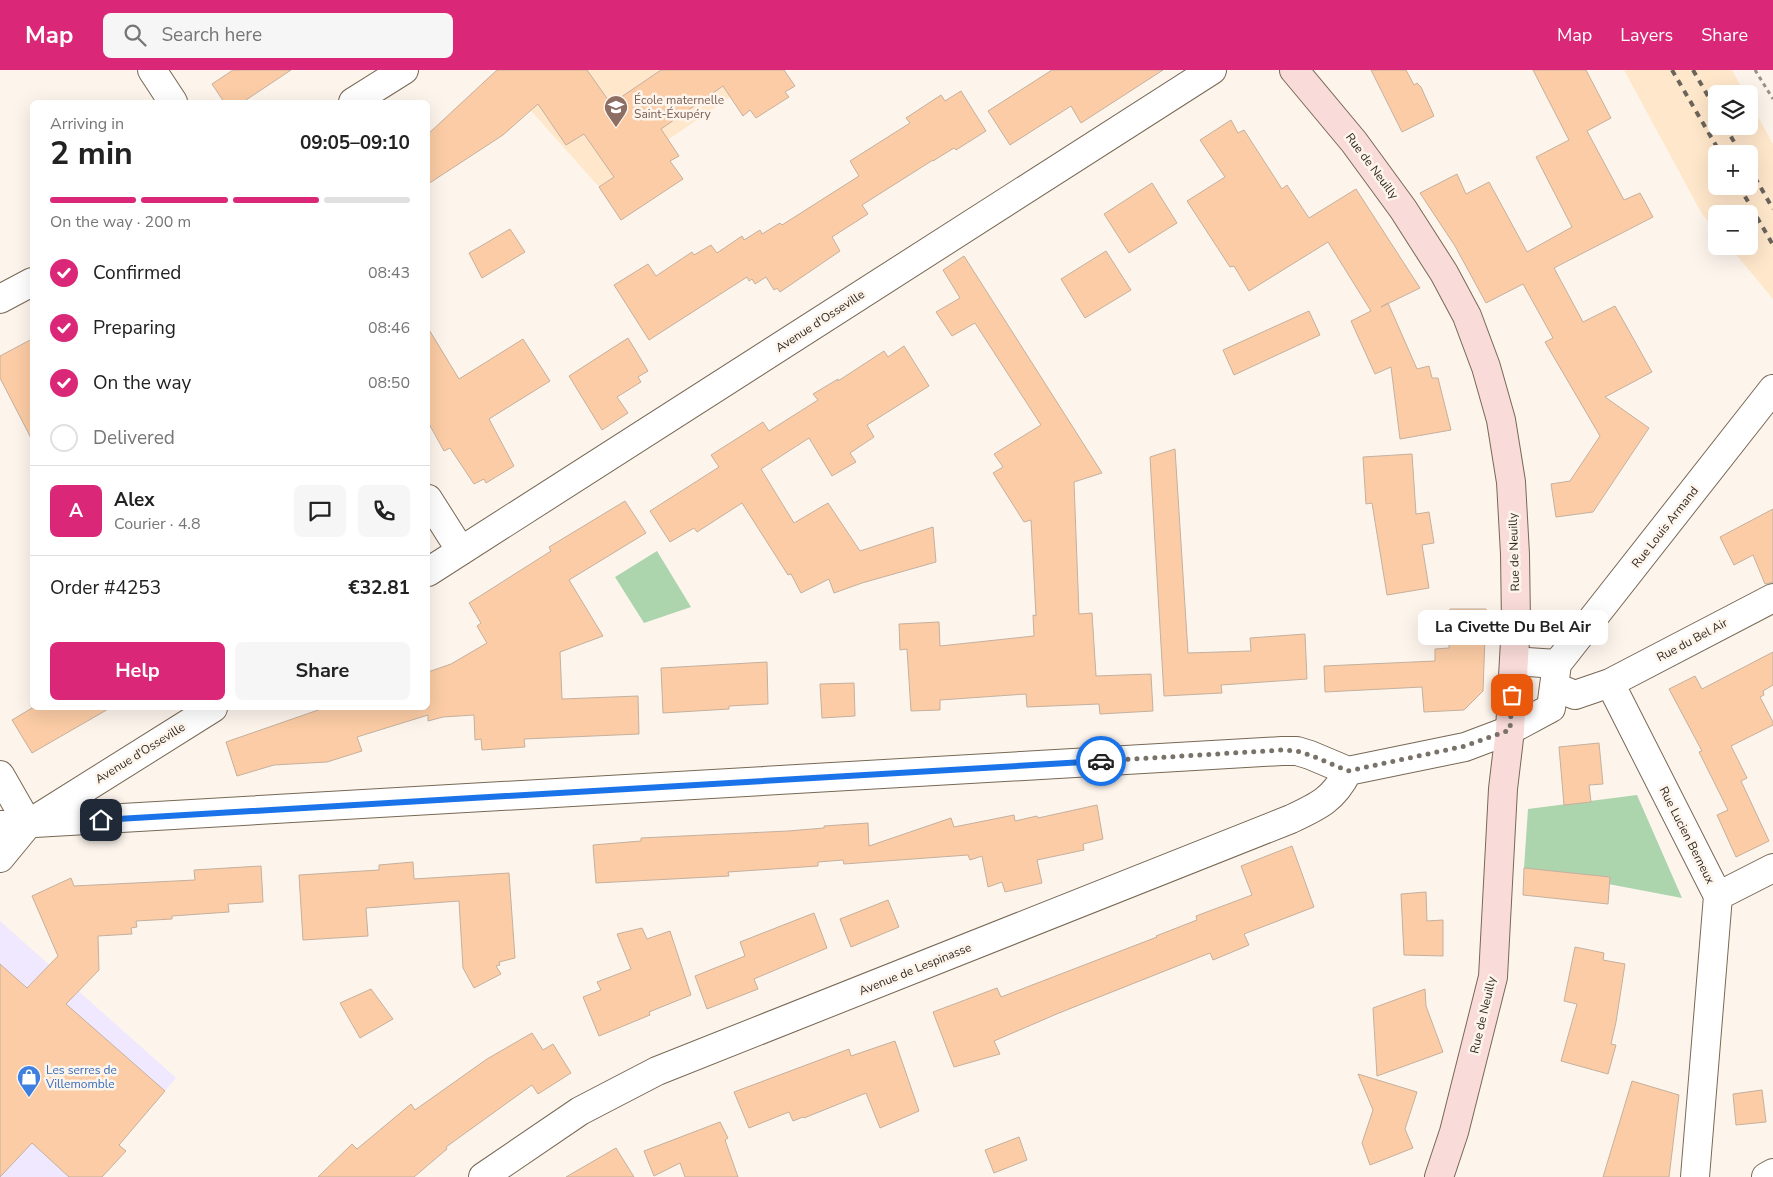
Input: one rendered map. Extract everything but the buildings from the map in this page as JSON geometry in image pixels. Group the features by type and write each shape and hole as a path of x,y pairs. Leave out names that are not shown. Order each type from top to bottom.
{"main road":[{"name":"Rue de Neuilly","path":"1294,70 1354,142 1403,209 1444,273 1467,316 1480,350 1501,420 1511,482 1516,554 1516,623 1510,730 1503,789 1493,977 1454,1132 1439,1177"}],"street":[{"path":"152,70 172,100"},
{"path":"356,100 404,70"},
{"name":"Avenue d'Osseville","path":"430,571 1212,70"},
{"path":"0,299 30,283"},
{"name":"Rue Louis Armand","path":"1510,730 1551,708 1556,675 1773,389"},
{"path":"430,503 460,551"},
{"name":"Rue du Bel Air","path":"1610,683 1773,598"},
{"path":"1514,661 1556,675 1575,695 1610,683"},
{"name":"Rue Lucien Berneux","path":"1610,683 1718,896 1695,1177"},
{"name":"Avenue d'Osseville","path":"0,858 28,824 210,710"},
{"path":"0,825 1282,750 1297,751 1310,755 1348,771 1465,746 1510,730"},
{"name":"Avenue de Lespinasse","path":"483,1177 580,1111 657,1071 1291,819 1320,806 1342,784 1348,771"},
{"path":"0,775 28,824"},
{"path":"1718,896 1773,868"},
{"path":"1766,1177 1773,1173"}],"path":[{"path":"1755,70 1773,99"}],"shaded area":[{"name":"École maternelle Saint-Éxupéry","path":"495,70 770,70 599,187"},
{"path":"1624,70 1732,70 1740,85 1708,85 1708,135 1758,135 1758,116 1773,144 1773,299 1736,255 1758,255 1758,205 1708,205 1708,221 1702,214"},
{"name":"Les serres de Villemomble","path":"0,921 176,1078 91,1177 0,1177"}],"green space":[{"path":"657,551 691,607 644,623 615,577"},
{"path":"1637,795 1682,898 1524,868 1528,809"}],"railway":[{"path":"1672,70 1716,145"},
{"path":"1693,70 1708,96"},
{"path":"1730,135 1736,145"},
{"path":"1758,183 1773,209"},
{"path":"1744,195 1773,245"}],"way so far":[{"path":"1101,761 1282,750 1297,751 1310,755 1348,771 1465,746 1510,730 1512,695"}],"place":[{"name":"École maternelle Saint-Éxupéry","path":"616,128"},
{"name":"La Civette Du Bel Air","path":"1512,695"},
{"name":"Les serres de Villemomble","path":"29,1098"}],"route":[{"path":"101,820 1101,761"}]}
